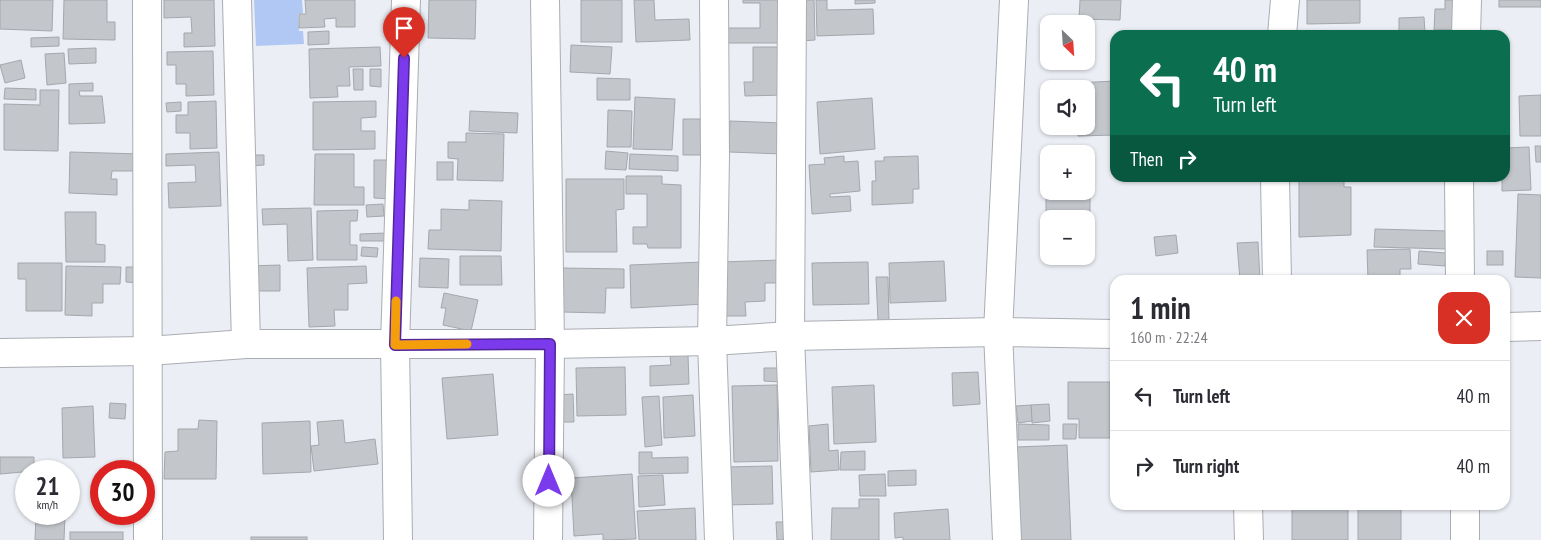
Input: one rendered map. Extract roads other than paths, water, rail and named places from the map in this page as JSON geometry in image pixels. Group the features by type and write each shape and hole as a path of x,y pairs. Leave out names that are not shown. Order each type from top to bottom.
{"street":[{"path":"147,0 148,540"},
{"path":"237,0 246,344"},
{"path":"398,540 395,345 406,0"},
{"path":"545,0 550,344 548,540"},
{"path":"714,0 715,156 712,341 719,540"},
{"path":"792,0 790,336 798,540"},
{"path":"1007,540 998,332 1014,0"},
{"path":"1282,30 1284,0"},
{"path":"1466,30 1467,0"},
{"path":"1275,182 1277,275"},
{"path":"1459,182 1460,275"},
{"path":"1510,326 1541,326"},
{"path":"0,353 148,351 246,344 550,344 712,341 790,336 998,332 1110,334"},
{"path":"1248,510 1249,540"},
{"path":"1465,510 1465,540"}]}
